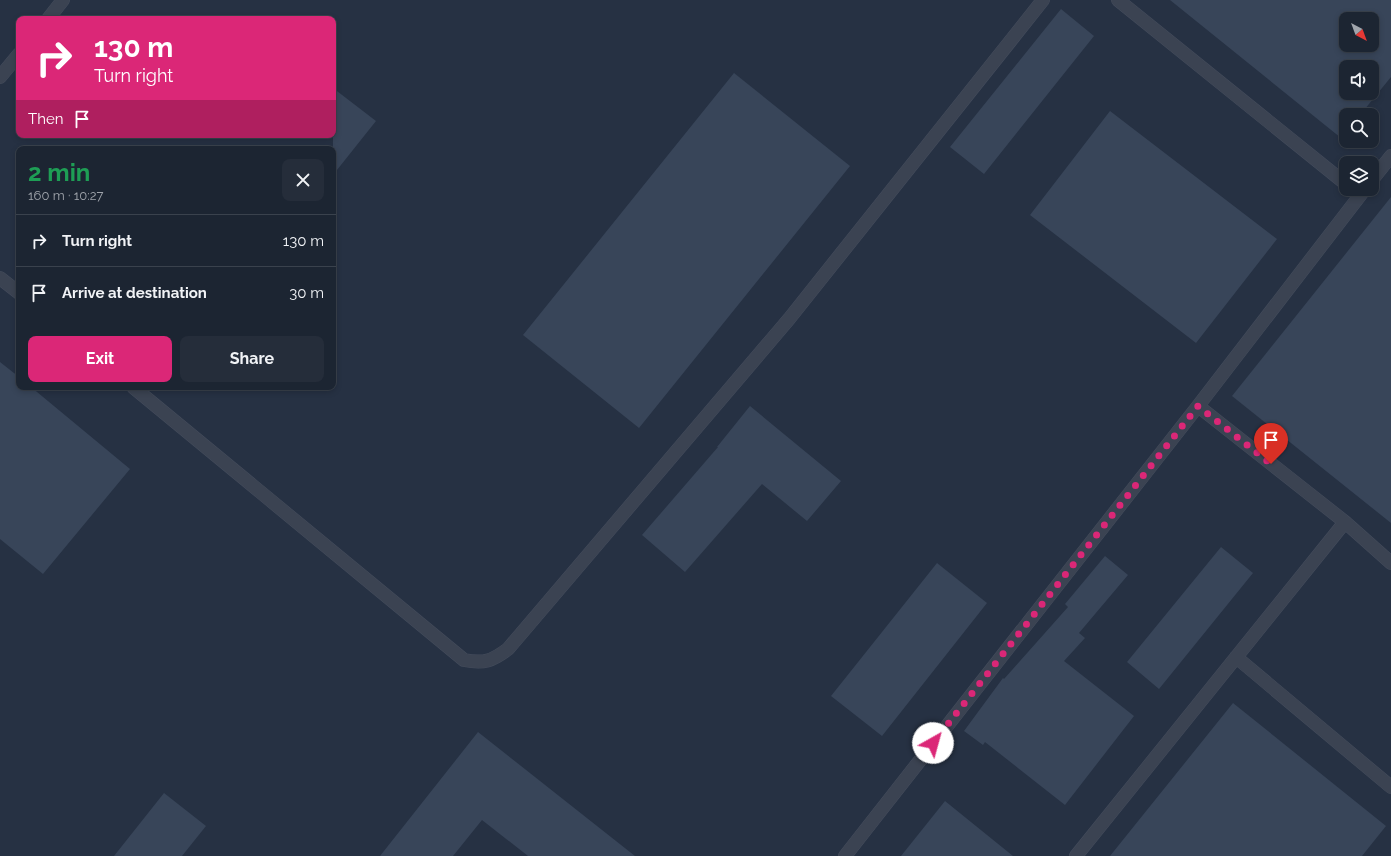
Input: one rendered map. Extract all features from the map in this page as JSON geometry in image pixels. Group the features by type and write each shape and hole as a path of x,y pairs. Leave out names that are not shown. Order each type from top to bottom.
{"lane":[{"path":"51,16 64,0"},
{"path":"137,390 464,660 479,663 495,658 508,649 789,320 1043,0"},
{"path":"1118,0 1339,178"},
{"path":"0,77 16,58"},
{"path":"1379,171 1391,156"},
{"path":"844,856 1198,406 1355,196"},
{"path":"0,278 16,291"},
{"path":"1198,406 1344,522 1391,563"},
{"path":"1076,856 1344,522"},
{"path":"1236,657 1391,787"}],"building":[{"path":"1170,0 1391,0 1391,77 1379,92 1379,60 1339,60 1339,100 1372,100 1366,108 1339,108 1339,136"},
{"path":"1061,9 1094,36 984,174 950,147"},
{"path":"734,73 850,166 639,428 523,335"},
{"path":"336,90 376,121 336,171 336,146 333,146 333,138 336,138"},
{"path":"1110,111 1277,239 1196,343 1030,215"},
{"path":"1391,197 1391,523 1232,396"},
{"path":"0,362 16,375 16,390 35,390 130,469 43,574 0,539"},
{"path":"750,406 841,481 807,521 762,484 685,572 642,535 718,447"},
{"path":"1221,547 1253,573 1159,689 1127,662"},
{"path":"1105,556 1128,575 1079,633 1085,638 1064,661 1134,716 1065,805 985,742 983,745 964,731 1003,678 1004,679 1068,607 1065,604"},
{"path":"937,563 987,603 882,736 831,696"},
{"path":"1233,703 1386,826 1362,856 1110,856"},
{"path":"478,732 635,856 528,856 482,820 453,856 380,856"},
{"path":"164,793 206,826 182,856 114,856"},
{"path":"945,801 1013,856 901,856"}],"route":[{"path":"933,743 1198,406 1271,464"}]}
